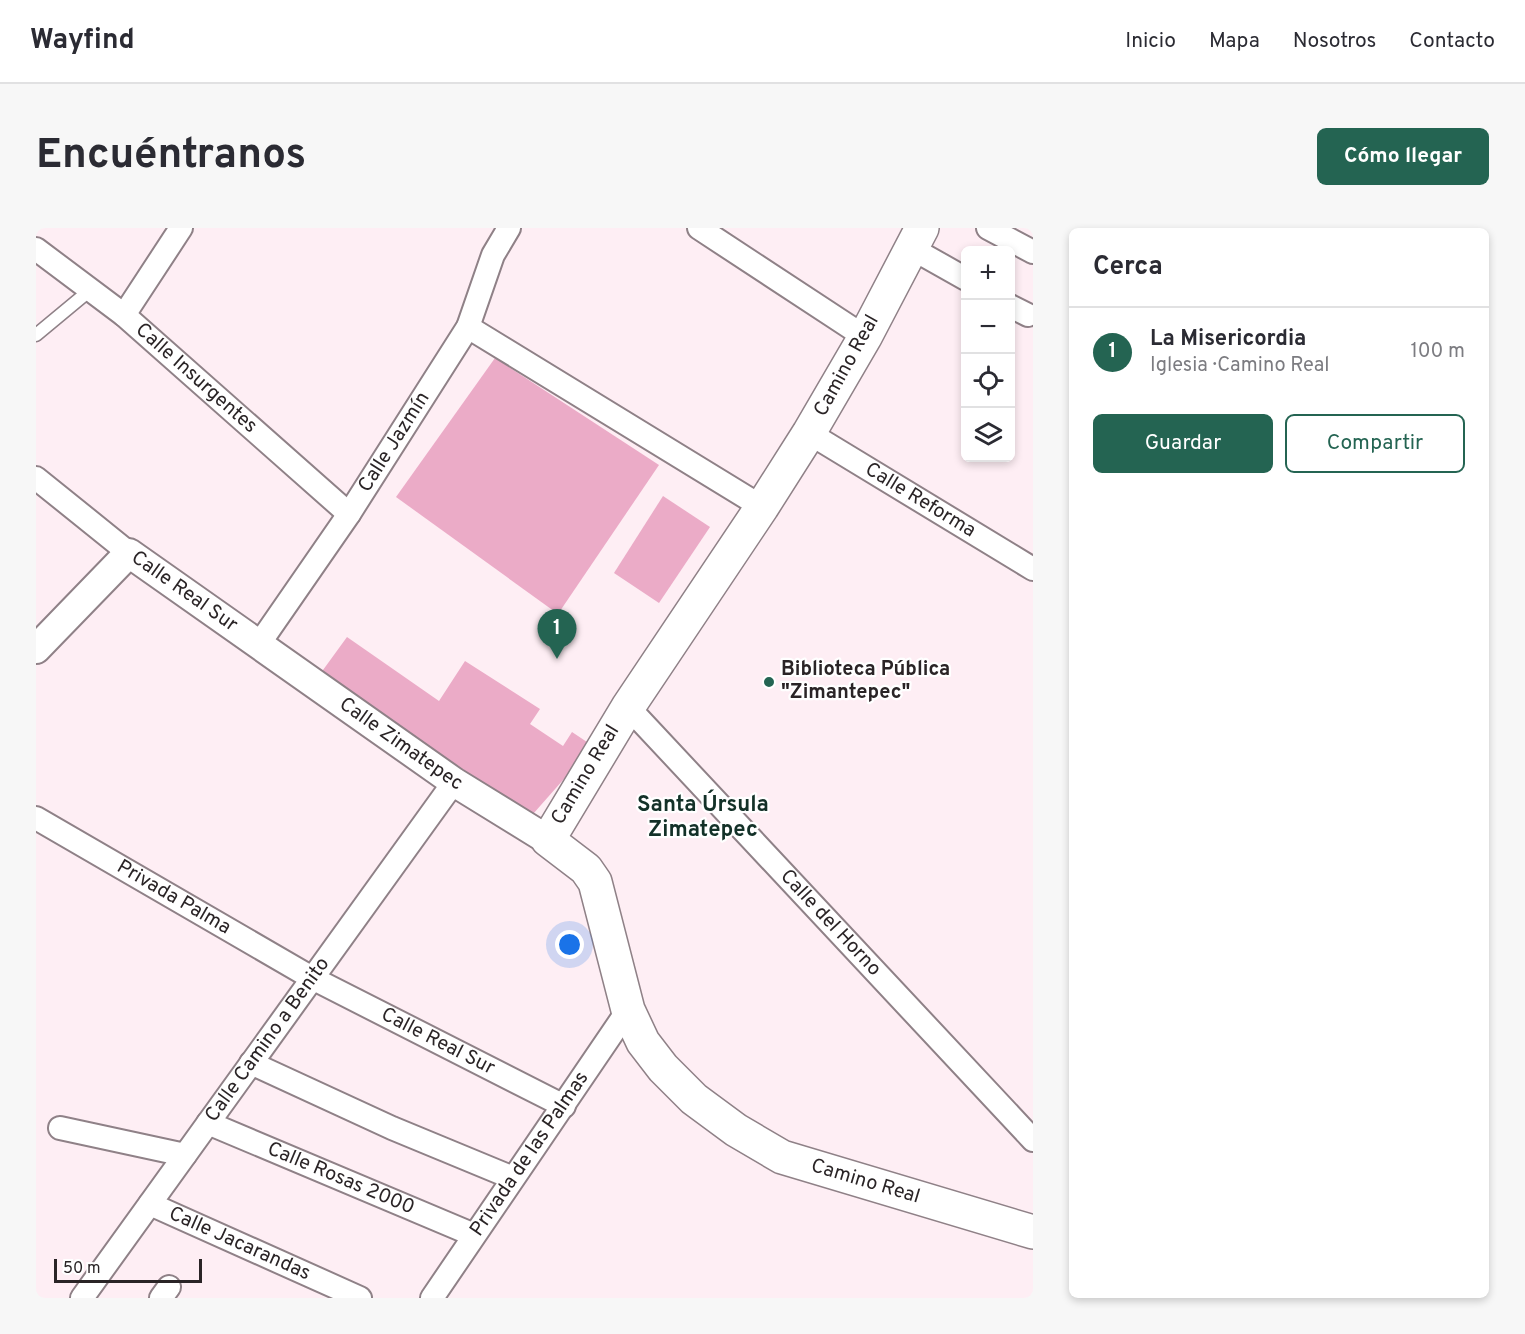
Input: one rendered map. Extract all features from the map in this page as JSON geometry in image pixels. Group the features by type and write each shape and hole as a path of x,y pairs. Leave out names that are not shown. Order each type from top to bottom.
{"main road":[{"name":"Camino Real","path":"917,238 865,337 809,433 762,507 627,706 548,840 586,868 595,882 628,1010 643,1042 663,1068 694,1099 735,1130 782,1157 1033,1232"}],"street":[{"path":"123,315 181,228"},
{"name":"Calle Jazmín","path":"259,644 350,514 468,327 493,255 508,228"},
{"path":"699,228 865,337"},
{"path":"987,228 1033,252"},
{"path":"917,238 961,275"},
{"name":"Calle Insurgentes","path":"36,249 123,315 350,514"},
{"path":"468,327 762,507"},
{"name":"Calle Reforma","path":"809,433 1033,569"},
{"path":"36,478 129,553"},
{"name":"Calle Real Sur","path":"36,649 129,553 259,644"},
{"name":"Calle Zimatepec","path":"259,644 454,782 548,840"},
{"name":"Calle del Horno","path":"627,706 1033,1140"},
{"name":"Calle Camino a Benito","path":"82,1298 454,782"},
{"name":"Privada Palma","path":"36,818 312,978"},
{"name":"Calle Real Sur","path":"312,978 564,1106"},
{"name":"Privada de las Palmas","path":"432,1298 628,1010"},
{"path":"251,1063 392,1128 513,1178"},
{"name":"Calle Rosas 2000","path":"208,1123 474,1235"},
{"path":"60,1128 185,1155"},
{"name":"Calle Jacarandas","path":"150,1204 360,1298"}],"lane":[{"path":"36,335 89,291"}],"shaded area":[{"path":"495,358 659,465 558,614 396,497"},
{"path":"663,496 710,527 659,603 614,573"},
{"path":"347,637 439,701 465,661 540,709 530,724 563,746 572,732 593,746 526,822 315,681"}],"place":[{"name":"La Misericordia","path":"557,659"},
{"name":"Biblioteca Pública \"Zimantepec\"","path":"769,682"}],"district":[{"name":"Santa Úrsula Zimatepec","path":"703,818"}]}
